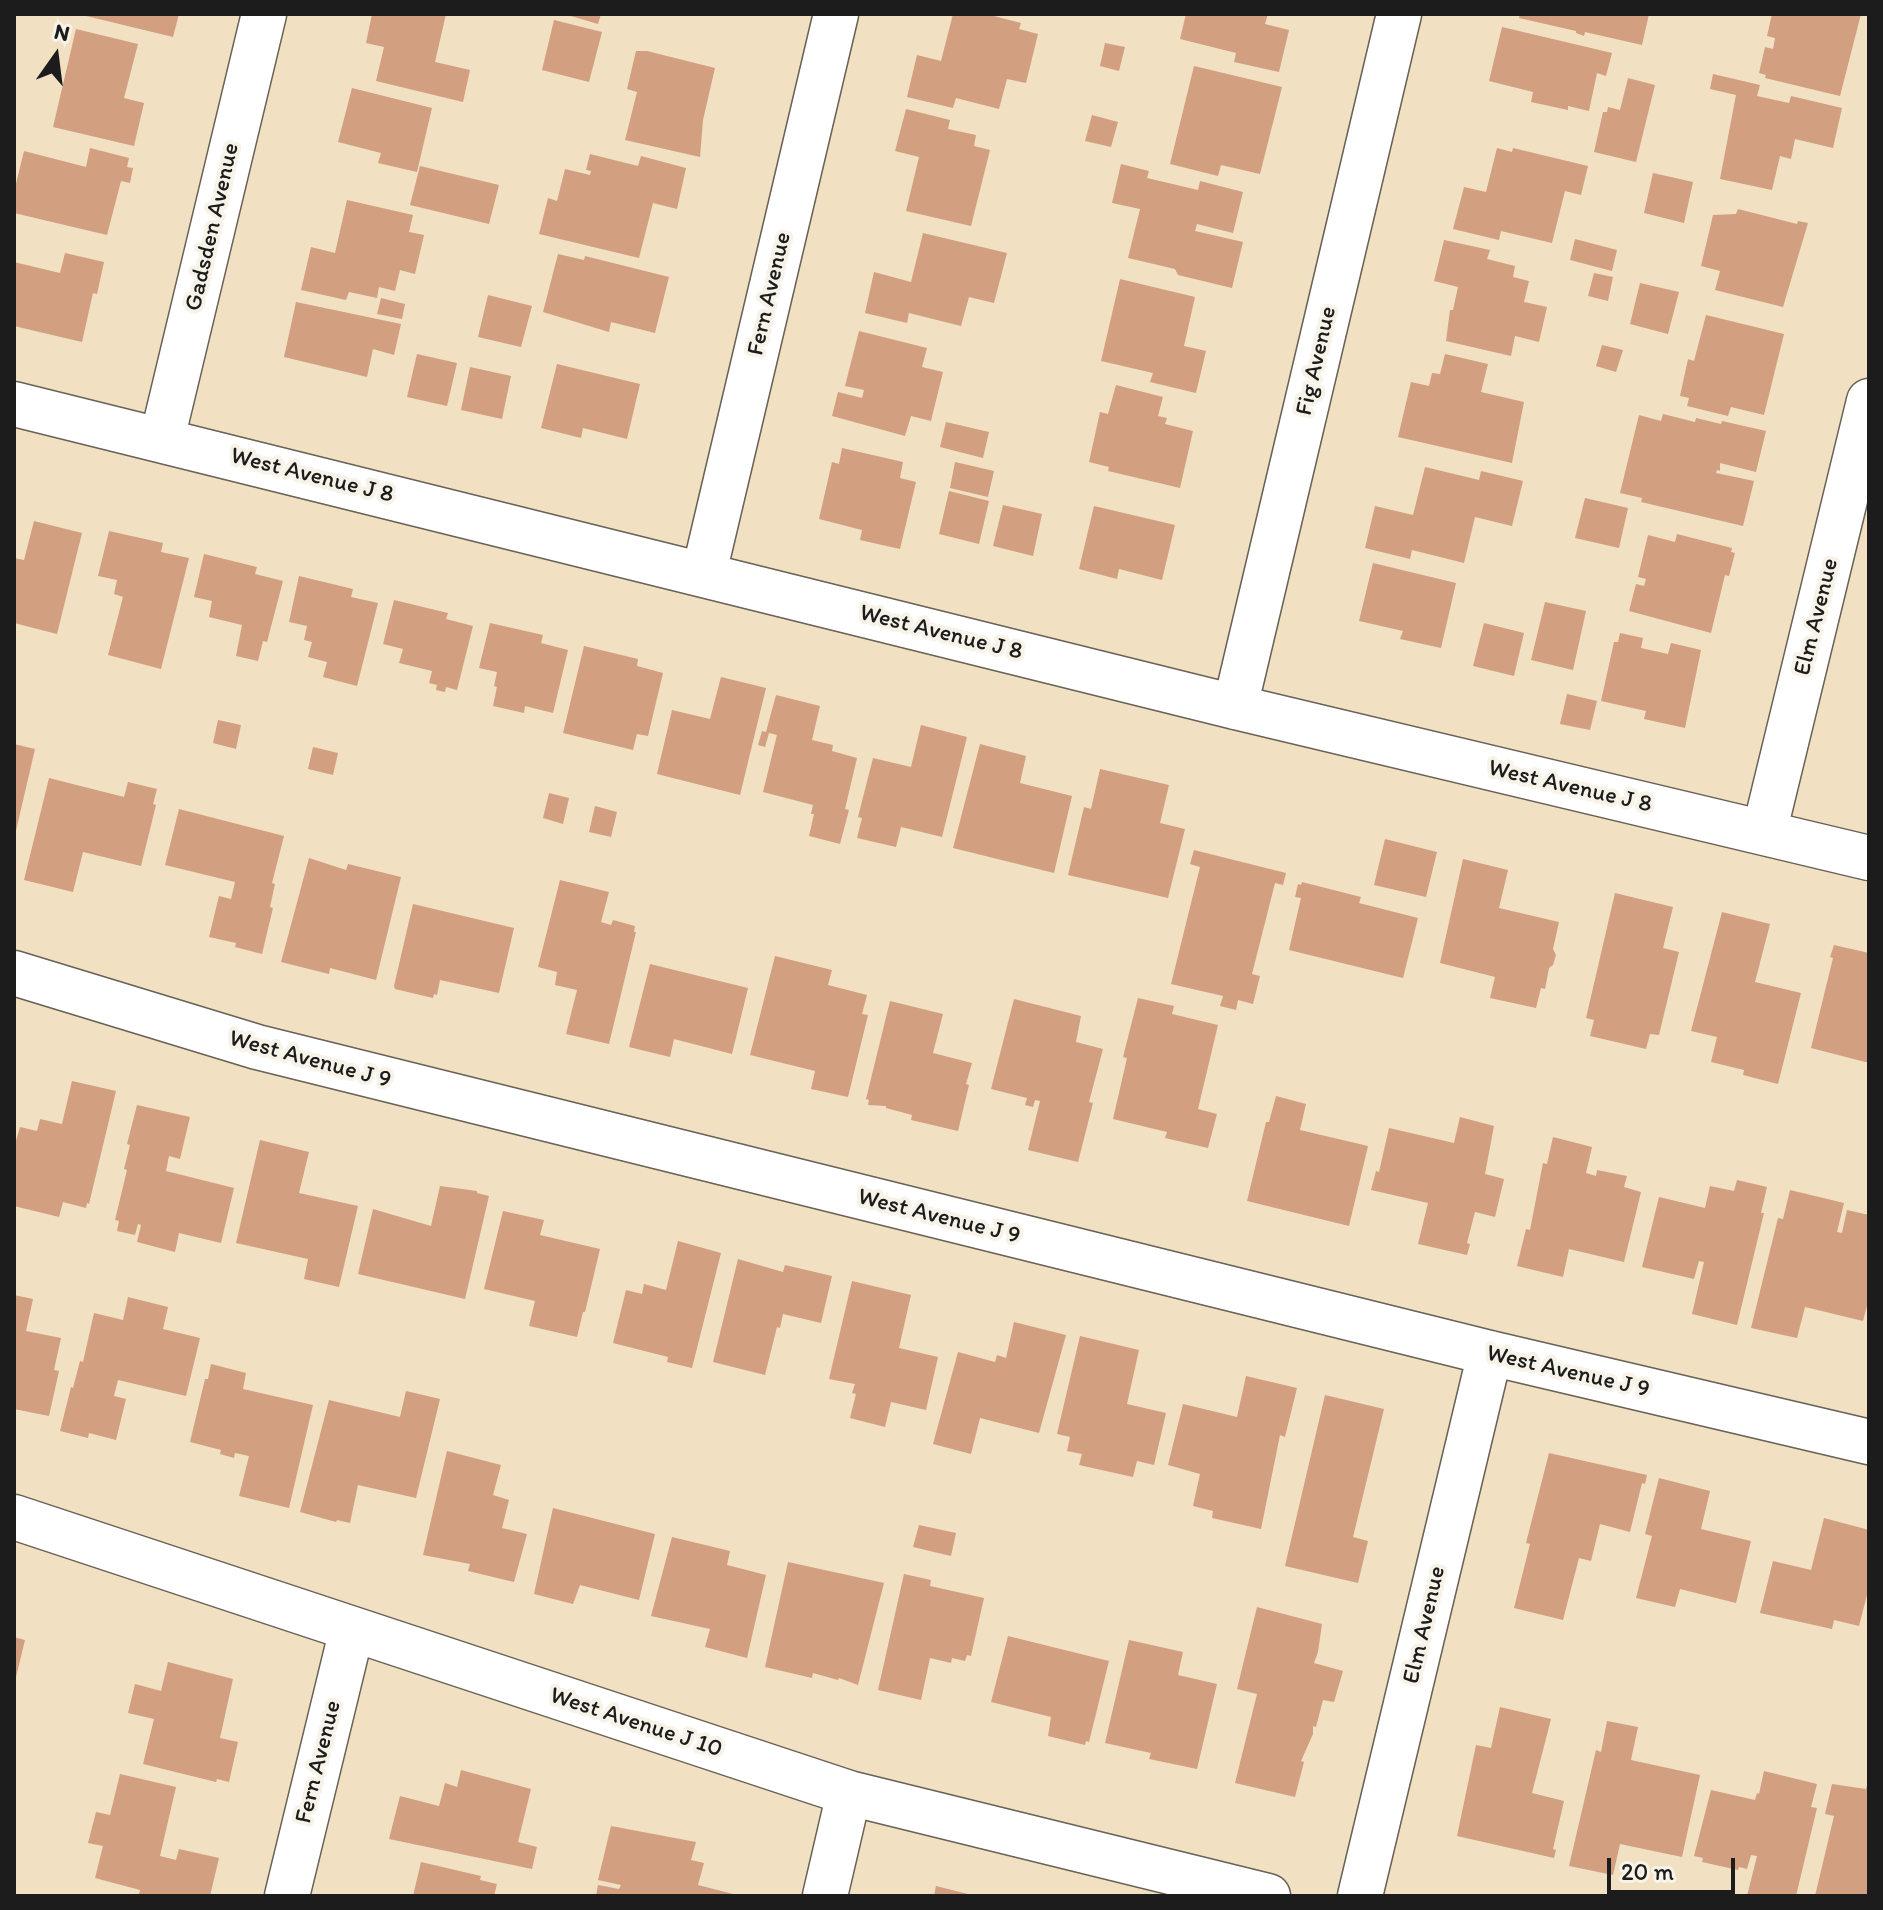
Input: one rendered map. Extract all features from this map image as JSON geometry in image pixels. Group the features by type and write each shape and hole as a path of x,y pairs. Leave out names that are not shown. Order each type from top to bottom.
{"street":[{"name":"Gadsden Avenue","path":"162,439 264,14"},
{"name":"Fern Avenue","path":"704,573 836,14"},
{"name":"Fig Avenue","path":"1235,707 1399,14"},
{"name":"Elm Avenue","path":"1764,833 1869,401"},
{"name":"West Avenue J 8","path":"14,404 1235,707 1869,858"},
{"name":"West Avenue J 9","path":"14,973 257,1047 1490,1353 1869,1442"},
{"name":"Elm Avenue","path":"1360,1896 1490,1353"},
{"name":"West Avenue J 10","path":"14,1517 849,1793 1268,1896"},
{"name":"Fern Avenue","path":"287,1896 352,1629"},
{"path":"825,1896 849,1793"}],"building":[{"path":"78,14 179,14 173,37"},
{"path":"372,14 446,14 435,62 470,70 463,102 376,81 384,47 366,43"},
{"path":"564,14 601,14 598,24"},
{"path":"953,14 986,14 1021,23 1019,29 1038,34 1026,83 1007,79 999,109 956,98 953,108 907,97 917,55 941,61"},
{"path":"1186,14 1268,14 1265,24 1289,30 1279,72 1234,62 1236,53 1180,39"},
{"path":"1520,14 1649,14 1642,45 1585,32 1584,36 1576,31 1519,18"},
{"path":"1772,14 1861,14 1840,96 1765,78 1766,75 1759,73 1765,47 1773,49 1775,38 1767,36"},
{"path":"554,20 602,32 589,82 542,70"},
{"path":"1502,27 1612,53 1606,76 1597,73 1589,111 1531,102 1533,92 1489,81"},
{"path":"76,29 138,44 124,98 144,103 134,146 53,127"},
{"path":"1105,43 1125,47 1119,71 1100,66"},
{"path":"636,51 715,68 703,120 700,157 625,140 637,92 627,89"},
{"path":"1194,66 1282,87 1260,174 1221,165 1218,176 1170,164"},
{"path":"1713,74 1760,85 1757,96 1789,103 1791,96 1842,108 1833,148 1795,139 1791,159 1780,156 1772,190 1720,179 1736,95 1710,89"},
{"path":"1628,78 1655,85 1636,162 1594,152 1603,112 1607,112 1608,107 1620,110"},
{"path":"352,88 432,108 417,172 378,163 381,153 338,142"},
{"path":"906,109 950,120 948,129 976,135 974,146 990,150 971,226 906,211 919,157 895,151"},
{"path":"1092,115 1118,122 1111,147 1085,141"},
{"path":"90,148 129,158 127,167 133,168 130,183 121,181 107,235 14,213 14,192 24,151 86,167"},
{"path":"1497,148 1512,152 1513,148 1588,166 1581,195 1565,191 1552,243 1501,231 1499,240 1453,229 1464,187 1486,192"},
{"path":"590,154 638,166 641,156 686,168 677,209 653,203 639,258 539,234 548,198 557,201 565,169 590,175 591,171 586,170"},
{"path":"1121,164 1149,171 1147,178 1198,190 1200,181 1243,192 1233,233 1197,224 1195,231 1243,242 1232,288 1178,275 1175,269 1128,258 1140,209 1112,203"},
{"path":"420,166 499,185 489,224 410,205"},
{"path":"1653,173 1693,182 1684,223 1644,213"},
{"path":"347,200 413,215 409,232 424,235 415,274 400,270 395,291 379,287 377,298 349,292 346,300 301,290 311,247 335,253"},
{"path":"1738,209 1797,224 1798,221 1808,223 1783,307 1715,290 1720,271 1701,266 1713,215 1736,214"},
{"path":"923,233 1007,253 994,303 969,297 961,326 909,313 907,323 865,313 874,272 911,282"},
{"path":"1575,239 1617,250 1612,271 1570,260"},
{"path":"1444,240 1490,250 1487,259 1515,266 1513,277 1529,281 1524,302 1547,307 1539,342 1515,336 1511,356 1446,341 1450,310 1453,310 1458,287 1434,281"},
{"path":"65,253 104,262 82,342 14,326 14,262 60,273"},
{"path":"558,254 584,260 585,256 669,277 655,333 611,322 609,332 543,312"},
{"path":"1594,273 1613,277 1608,301 1588,296"},
{"path":"1120,279 1195,297 1184,346 1206,351 1196,393 1150,382 1153,373 1101,361"},
{"path":"1640,283 1679,292 1668,334 1630,324"},
{"path":"488,295 532,306 521,347 478,337"},
{"path":"381,298 405,304 402,319 377,314"},
{"path":"296,302 401,324 394,355 373,349 367,377 284,357"},
{"path":"1706,315 1784,334 1764,415 1731,407 1728,416 1687,406 1689,398 1680,396 1688,359 1694,361"},
{"path":"859,331 927,348 922,367 943,372 931,421 911,416 905,436 832,416 838,392 862,398 864,390 845,386"},
{"path":"1602,345 1623,350 1616,372 1596,366"},
{"path":"417,354 457,363 447,406 407,397"},
{"path":"1445,354 1488,364 1481,392 1524,402 1512,463 1398,437 1411,382 1429,386 1432,373 1440,374"},
{"path":"557,364 640,384 627,439 583,428 581,438 541,428"},
{"path":"470,367 511,376 502,419 461,410"},
{"path":"1116,385 1163,397 1158,416 1167,418 1165,424 1193,431 1180,488 1108,471 1109,467 1089,462 1100,412 1108,414"},
{"path":"1663,414 1695,422 1696,418 1721,424 1722,421 1766,431 1756,472 1720,463 1720,471 1716,473 1754,481 1743,526 1641,502 1642,498 1620,493 1639,415 1661,421"},
{"path":"946,422 989,432 983,458 940,447"},
{"path":"842,448 903,462 900,478 916,482 900,549 860,540 862,530 819,519 832,462 839,464"},
{"path":"955,462 994,471 988,497 950,488"},
{"path":"1425,467 1479,480 1481,471 1523,481 1512,526 1475,517 1464,563 1412,550 1410,559 1365,548 1375,506 1413,515"},
{"path":"949,491 989,501 979,544 939,534"},
{"path":"1585,498 1628,508 1619,548 1575,538"},
{"path":"1003,505 1042,514 1033,556 993,546"},
{"path":"1094,506 1175,525 1162,580 1119,569 1117,579 1079,569"},
{"path":"34,521 82,533 57,634 14,623 14,558 24,560"},
{"path":"109,531 163,543 161,552 189,558 161,669 108,655 123,597 114,594 117,580 98,576"},
{"path":"1677,534 1732,548 1731,552 1735,553 1729,576 1725,575 1711,633 1629,611 1636,584 1644,586 1646,579 1638,577 1648,535 1675,542"},
{"path":"204,554 257,567 255,574 283,581 267,642 263,641 258,661 236,656 242,625 209,617 212,601 194,597"},
{"path":"1373,563 1456,583 1441,648 1400,639 1403,631 1359,621"},
{"path":"299,576 353,589 351,597 378,603 357,686 323,677 327,662 308,657 312,642 304,640 307,626 289,622"},
{"path":"394,600 448,613 446,619 473,626 457,690 446,687 445,692 436,690 437,685 429,683 432,671 399,663 403,649 383,644"},
{"path":"1545,602 1586,611 1573,670 1531,660"},
{"path":"490,623 543,635 541,643 568,650 553,713 525,706 524,713 493,706 497,672 479,668"},
{"path":"1484,623 1524,633 1514,676 1473,666"},
{"path":"1620,633 1643,638 1641,648 1668,654 1671,643 1701,650 1685,728 1644,719 1646,711 1601,701 1614,642 1618,642"},
{"path":"584,646 638,659 637,666 663,673 648,736 637,734 633,750 563,733"},
{"path":"721,677 766,688 740,795 657,774 672,710 710,719"},
{"path":"1567,694 1597,701 1590,730 1560,724"},
{"path":"776,695 820,706 812,740 833,745 832,751 857,758 840,844 809,836 813,805 763,792 777,735 769,733 765,747 758,745 762,731 766,732"},
{"path":"218,720 241,725 236,749 213,743"},
{"path":"921,725 967,737 942,837 901,827 896,847 857,838 862,818 858,817 873,758 911,767"},
{"path":"14,744 35,749 15,835 14,835"},
{"path":"980,744 1026,756 1020,783 1072,796 1054,873 953,848"},
{"path":"313,747 338,753 333,775 308,769"},
{"path":"1100,769 1169,785 1160,823 1185,829 1168,898 1068,875 1084,807 1091,809"},
{"path":"49,778 124,797 128,782 157,789 141,866 83,852 73,892 24,880"},
{"path":"549,793 569,798 563,824 543,818"},
{"path":"595,806 617,812 611,837 589,832"},
{"path":"179,809 284,836 272,883 275,884 270,907 273,908 262,954 235,947 236,943 209,937 219,896 231,899 235,882 165,865"},
{"path":"1385,839 1437,852 1426,897 1374,885"},
{"path":"1194,850 1286,873 1283,885 1275,883 1252,974 1260,976 1253,1004 1238,1000 1236,1010 1220,1006 1223,996 1171,984 1200,867 1190,864"},
{"path":"309,858 346,870 348,864 401,877 376,980 330,968 329,974 281,962"},
{"path":"1463,859 1508,870 1499,908 1559,922 1553,949 1556,955 1536,1008 1490,998 1495,977 1440,963"},
{"path":"560,880 609,892 601,922 611,925 613,920 635,926 609,1044 566,1034 577,990 555,985 557,972 538,967"},
{"path":"1302,882 1361,897 1359,903 1418,918 1403,978 1289,950 1301,898 1295,897 1298,884"},
{"path":"1615,893 1673,907 1663,948 1679,952 1659,1035 1650,1034 1646,1049 1590,1036 1594,1020 1586,1018"},
{"path":"413,904 514,928 499,993 440,980 437,995 434,994 433,998 395,989"},
{"path":"1722,912 1770,924 1755,982 1801,993 1778,1084 1743,1075 1744,1070 1711,1062 1717,1037 1691,1031"},
{"path":"1834,945 1869,953 1869,1063 1811,1048"},
{"path":"775,956 832,970 828,985 867,995 862,1014 868,1015 848,1097 811,1089 815,1071 750,1055"},
{"path":"650,964 748,988 732,1054 674,1039 670,1057 629,1047"},
{"path":"1138,998 1174,1006 1172,1014 1218,1025 1198,1109 1217,1114 1208,1148 1165,1138 1167,1132 1113,1119 1127,1058 1123,1057"},
{"path":"1014,999 1081,1016 1076,1042 1103,1049 1078,1162 1028,1150 1040,1101 1035,1100 1033,1107 1025,1105 1027,1098 991,1089"},
{"path":"890,1001 943,1014 933,1053 972,1063 958,1131 911,1120 912,1115 886,1106 868,1105 869,1100 866,1099"},
{"path":"72,1081 116,1091 89,1204 86,1208 63,1202 59,1217 14,1206 14,1140 20,1127 37,1131 40,1119 62,1124"},
{"path":"1276,1096 1306,1104 1300,1130 1368,1146 1349,1226 1247,1201 1266,1122 1269,1122"},
{"path":"137,1105 190,1117 180,1159 169,1156 166,1171 234,1188 221,1243 179,1233 175,1252 137,1242 141,1225 138,1224 135,1235 117,1231 119,1221 115,1220 127,1170 124,1169 130,1145 127,1144"},
{"path":"1460,1117 1494,1126 1485,1174 1504,1179 1495,1217 1475,1212 1467,1255 1418,1244 1428,1203 1371,1190 1376,1171 1379,1172 1389,1128 1454,1143"},
{"path":"1553,1137 1592,1147 1586,1173 1596,1176 1597,1170 1627,1176 1624,1187 1641,1192 1624,1262 1569,1249 1563,1277 1517,1266 1526,1229 1530,1230 1543,1163 1547,1164"},
{"path":"260,1140 309,1152 299,1193 358,1206 339,1287 304,1279 308,1259 236,1243"},
{"path":"1737,1180 1767,1187 1761,1213 1764,1213 1737,1325 1692,1314 1704,1262 1699,1261 1694,1279 1642,1267 1659,1197 1705,1208 1710,1186 1734,1191"},
{"path":"440,1186 477,1191 489,1196 465,1299 358,1274 373,1209 431,1226"},
{"path":"1790,1190 1844,1203 1837,1232 1842,1233 1847,1210 1869,1215 1869,1298 1863,1321 1805,1307 1797,1338 1751,1328 1778,1218 1783,1219"},
{"path":"503,1211 544,1220 540,1235 600,1249 577,1337 529,1326 535,1301 484,1289"},
{"path":"678,1241 721,1253 692,1368 667,1362 668,1357 613,1343 626,1290 642,1294 644,1284 666,1290"},
{"path":"738,1259 783,1272 785,1265 832,1276 821,1323 783,1314 765,1375 713,1362"},
{"path":"852,1281 911,1295 899,1348 938,1357 926,1410 891,1402 885,1427 850,1418 856,1394 852,1393 855,1384 829,1379"},
{"path":"14,1295 33,1299 26,1331 61,1338 54,1370 59,1371 49,1416 14,1409"},
{"path":"128,1297 168,1307 163,1329 200,1338 186,1396 118,1380 114,1396 126,1399 116,1440 89,1433 88,1438 60,1431 71,1387 80,1361 83,1362 94,1313 123,1320"},
{"path":"1014,1322 1066,1335 1039,1433 980,1418 971,1454 933,1444 958,1352 995,1362 997,1355 1006,1358"},
{"path":"1080,1336 1139,1350 1127,1404 1166,1413 1154,1465 1137,1461 1133,1477 1079,1465 1082,1454 1067,1451 1070,1437 1057,1434"},
{"path":"211,1364 246,1373 243,1389 313,1405 289,1508 239,1496 249,1456 235,1453 234,1458 220,1454 221,1450 190,1442"},
{"path":"1246,1376 1297,1388 1285,1437 1280,1435 1261,1529 1212,1518 1213,1511 1193,1506 1200,1474 1168,1465 1183,1404 1237,1417"},
{"path":"406,1391 440,1399 416,1498 358,1485 350,1523 300,1512 329,1400 400,1417"},
{"path":"1325,1395 1384,1409 1353,1537 1368,1541 1358,1583 1285,1566"},
{"path":"447,1451 501,1465 493,1495 509,1500 502,1528 527,1534 514,1582 468,1571 470,1564 423,1555"},
{"path":"1549,1453 1647,1475 1645,1484 1642,1483 1630,1532 1600,1524 1591,1561 1579,1558 1563,1620 1514,1608 1530,1544 1526,1543"},
{"path":"1659,1478 1710,1491 1701,1529 1751,1541 1736,1603 1680,1589 1675,1607 1636,1598 1652,1536 1645,1534"},
{"path":"553,1508 655,1534 639,1600 580,1585 573,1604 534,1594"},
{"path":"1824,1518 1869,1530 1869,1587 1859,1626 1834,1620 1832,1629 1760,1613 1773,1561 1811,1570"},
{"path":"919,1525 956,1533 951,1556 913,1547"},
{"path":"672,1537 730,1551 727,1565 766,1575 747,1658 705,1647 710,1629 651,1616"},
{"path":"788,1562 884,1583 858,1685 839,1678 813,1673 812,1678 765,1667"},
{"path":"904,1574 931,1580 930,1586 984,1598 971,1656 967,1655 965,1661 952,1658 951,1663 930,1658 921,1700 878,1690"},
{"path":"1257,1607 1322,1624 1314,1663 1343,1671 1334,1702 1323,1700 1316,1727 1313,1726 1313,1734 1301,1761 1304,1762 1295,1797 1235,1783 1257,1694 1237,1689"},
{"path":"1008,1636 1109,1661 1089,1742 1086,1741 1085,1745 1048,1736 1051,1717 991,1702"},
{"path":"14,1637 25,1640 15,1681 14,1681"},
{"path":"1129,1640 1183,1652 1178,1675 1217,1684 1197,1769 1149,1759 1151,1753 1105,1743"},
{"path":"168,1662 233,1679 220,1738 238,1742 229,1782 217,1779 216,1782 143,1764 154,1719 128,1713 135,1684 161,1691"},
{"path":"1500,1707 1551,1719 1532,1793 1564,1801 1553,1849 1556,1850 1554,1858 1457,1836 1476,1745 1491,1748"},
{"path":"1607,1721 1638,1727 1631,1760 1700,1775 1682,1857 1620,1844 1613,1875 1569,1866 1596,1750 1601,1752"},
{"path":"461,1770 531,1789 518,1842 537,1847 532,1869 389,1839 400,1796 439,1806 445,1783 457,1787"},
{"path":"1764,1771 1817,1784 1811,1807 1817,1808 1796,1896 1747,1896 1757,1856 1751,1855 1747,1869 1739,1867 1738,1870 1702,1862 1703,1858 1694,1856 1711,1790 1755,1800"},
{"path":"120,1774 176,1787 160,1856 176,1860 179,1849 219,1858 210,1896 145,1896 139,1894 140,1890 95,1878 103,1846 88,1843 96,1812 110,1815"},
{"path":"1868,1782 1869,1896 1815,1896 1834,1816 1825,1814 1832,1784 1866,1789"},
{"path":"611,1826 696,1842 691,1860 704,1863 698,1885 741,1896 596,1896 598,1885 619,1889 621,1885 598,1880"},
{"path":"421,1862 481,1876 480,1880 497,1884 494,1896 413,1896"},
{"path":"936,1886 972,1895 972,1896 934,1896"}]}
